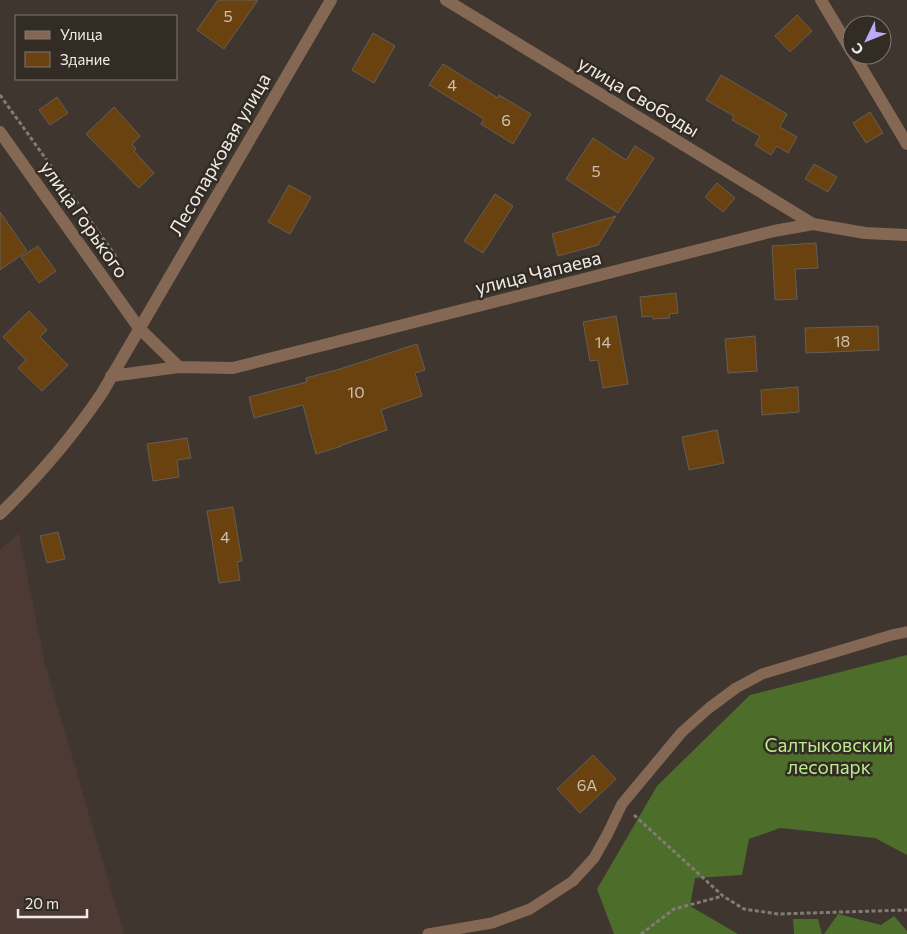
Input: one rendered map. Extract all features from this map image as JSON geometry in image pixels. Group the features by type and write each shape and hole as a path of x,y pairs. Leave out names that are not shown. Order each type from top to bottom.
{"street":[{"name":"Лесопарковая улица","path":"0,514 53,460 78,428 140,328 331,0"},
{"name":"улица Свободы","path":"446,0 813,224"},
{"path":"821,0 842,35"},
{"path":"860,65 907,144"},
{"name":"улица Горького","path":"0,132 140,328"},
{"name":"улица Чапаева","path":"111,376 179,367 233,368 774,231 813,224 865,233 907,236"},
{"path":"140,328 179,367"}],"lane":[{"path":"428,934 479,930 492,923 530,909 573,881 594,858 622,804 682,732 709,708 736,688 762,674 907,632"}],"path":[{"path":"622,804 722,896 744,909 778,914 907,910"},
{"path":"641,934 674,909 722,896"}],"shaded area":[{"path":"19,533 45,664 124,934 0,934 0,550"}],"green space":[{"name":"Салтыковский лесопарк","path":"907,655 907,855 875,838 780,828 749,839 742,875 695,878 690,906 738,934 614,934 597,889 657,786 750,695"},
{"path":"838,914 881,925 894,916 907,931 907,934 824,934"},
{"path":"793,919 818,919 822,934 794,934"}],"building":[{"path":"218,0 258,0 224,49 197,30"},
{"path":"797,15 812,31 790,52 775,36"},
{"path":"373,33 395,46 374,83 352,70"},
{"path":"443,64 498,98 499,95 531,114 513,144 481,124 484,119 429,85"},
{"path":"721,75 787,114 780,127 797,137 788,153 777,146 771,155 755,145 760,136 732,120 734,116 706,100"},
{"path":"57,97 68,113 50,125 39,110"},
{"path":"114,107 140,136 132,144 136,149 134,151 154,173 139,188 86,134"},
{"path":"870,112 883,133 866,143 853,123"},
{"path":"593,138 626,160 635,146 654,158 618,213 566,179"},
{"path":"814,164 837,177 828,192 805,179"},
{"path":"717,183 735,198 723,212 705,197"},
{"path":"289,185 311,197 290,234 268,222"},
{"path":"495,194 513,206 483,253 464,241"},
{"path":"0,212 27,251 0,270"},
{"path":"616,216 598,245 558,256 552,234"},
{"path":"816,243 818,268 795,269 797,299 775,300 772,246"},
{"path":"38,246 56,271 39,283 21,257"},
{"path":"676,293 678,313 669,314 670,318 653,319 652,316 642,317 640,297"},
{"path":"29,311 47,330 40,337 68,365 42,391 18,368 26,360 3,337"},
{"path":"616,316 628,384 603,388 598,360 590,361 583,322"},
{"path":"878,326 879,350 806,353 805,328"},
{"path":"755,336 757,371 728,373 725,339"},
{"path":"417,344 425,370 415,373 422,396 381,410 387,430 316,454 303,405 254,418 249,397 307,382 306,378"},
{"path":"798,387 799,412 762,415 761,390"},
{"path":"717,430 724,463 689,470 682,437"},
{"path":"187,438 191,458 177,460 179,477 153,481 147,444"},
{"path":"233,507 242,561 237,562 240,580 219,583 207,511"},
{"path":"58,532 65,559 47,563 40,536"},
{"path":"593,755 616,779 580,813 557,789"}]}
